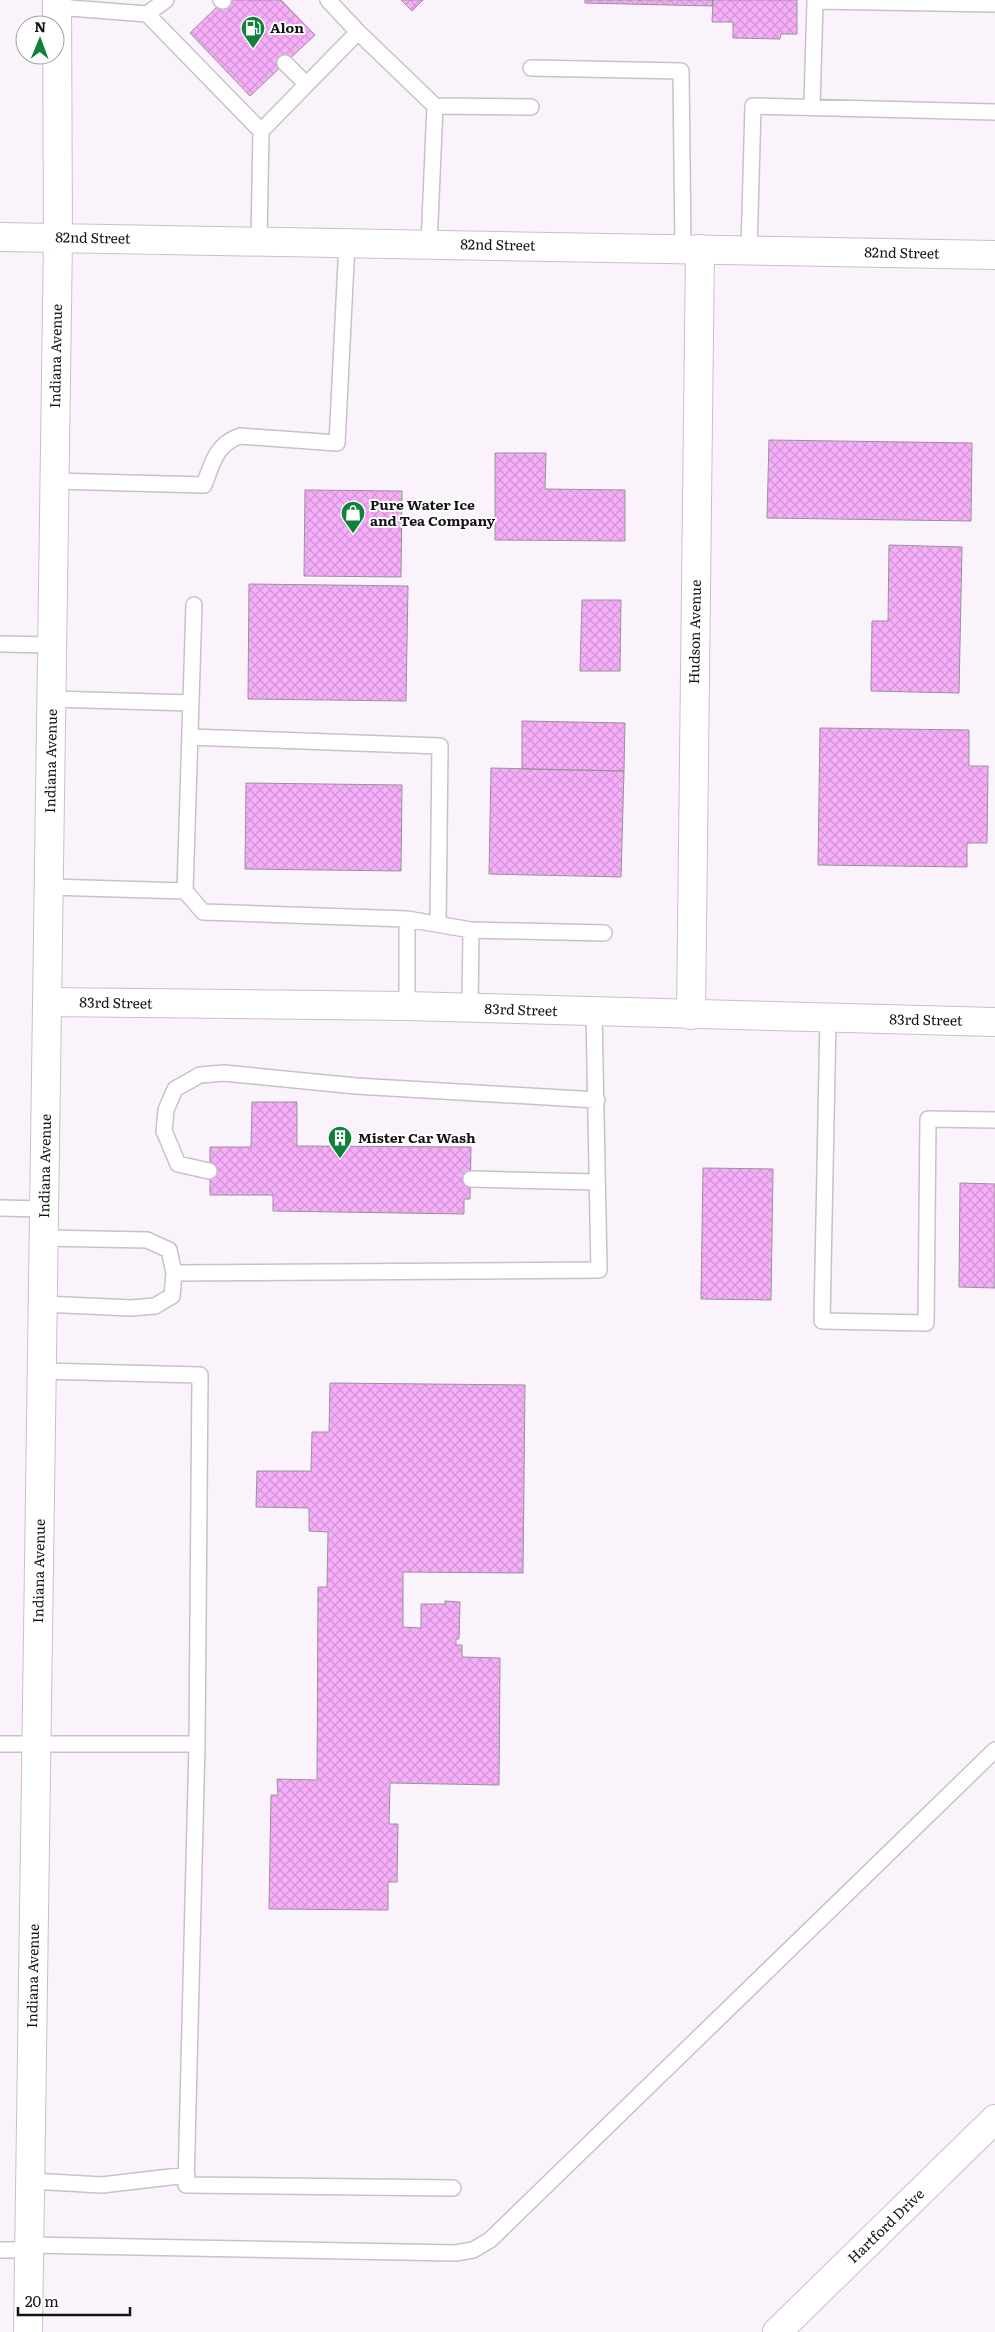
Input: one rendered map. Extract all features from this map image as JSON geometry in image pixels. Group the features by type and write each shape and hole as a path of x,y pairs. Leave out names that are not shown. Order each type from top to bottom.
{"main road":[{"name":"Indiana Avenue","path":"28,2332 32,2181 43,1238 55,482 58,238 57,4"},
{"name":"82nd Street","path":"0,237 995,255"},
{"name":"Hudson Avenue","path":"691,1015 692,249"},
{"name":"83rd Street","path":"47,1002 407,1006 594,1013 995,1022"},
{"name":"Hartford Drive","path":"777,2332 995,2119"}],"lane":[{"path":"148,14 166,0"},
{"path":"328,0 358,32 435,106 531,107"},
{"path":"812,106 815,1 995,4"},
{"path":"57,4 148,14 261,131"},
{"path":"259,241 261,131 358,32"},
{"path":"285,63 306,84"},
{"path":"531,68 682,71 692,249"},
{"path":"429,244 435,106"},
{"path":"749,250 753,106 995,112"},
{"path":"55,482 204,485 216,454 229,440 240,436 337,443 347,243"},
{"path":"194,605 184,891 203,912 407,919 471,930 604,933"},
{"path":"0,644 52,645"},
{"path":"52,699 191,703"},
{"path":"190,737 440,746 438,924"},
{"path":"49,887 184,891"},
{"path":"407,919 407,1006"},
{"path":"470,1009 471,930"},
{"path":"174,1273 599,1270 594,1013"},
{"path":"828,1018 822,1321 926,1323 928,1119 995,1120"},
{"path":"210,1171 178,1164 164,1131 166,1110 175,1089 200,1075 224,1073 356,1086 596,1100"},
{"path":"470,1179 597,1182"},
{"path":"0,1208 44,1209"},
{"path":"43,1238 147,1240 169,1250 174,1273 172,1296 155,1306 131,1308 43,1304"},
{"path":"42,1371 200,1375 197,1744 186,2185 454,2188"},
{"path":"0,1744 197,1744"},
{"path":"0,2250 29,2248 455,2253 473,2250 490,2240 995,1750"},
{"path":"32,2181 102,2185 187,2176"}],"building":[{"name":"Alon","path":"224,0 281,0 315,35 250,96 190,33"},
{"path":"401,0 423,0 412,11"},
{"path":"585,0 713,0 712,6 585,3"},
{"path":"713,0 797,0 797,34 781,34 780,39 733,38 733,22 712,22"},
{"path":"769,440 972,443 971,521 767,518"},
{"path":"495,453 546,453 545,489 625,490 625,541 495,540"},
{"name":"Pure Water Ice and Tea Company","path":"305,490 402,491 401,577 304,576"},
{"path":"889,545 962,547 959,693 871,691 872,621 888,621"},
{"path":"249,584 408,586 406,701 248,699"},
{"path":"582,600 621,600 620,671 580,671"},
{"path":"522,721 625,723 624,771 522,769"},
{"path":"820,728 969,730 969,766 988,766 987,843 967,843 967,867 818,865"},
{"path":"491,768 624,771 621,877 489,874"},
{"path":"246,783 402,785 401,871 245,869"},
{"name":"Mister Car Wash","path":"252,1102 297,1102 297,1146 471,1147 470,1199 464,1199 464,1214 273,1211 273,1195 210,1195 210,1147 251,1147"},
{"path":"703,1168 773,1169 771,1300 701,1299"},
{"path":"960,1183 995,1184 995,1288 959,1287"},
{"path":"330,1383 525,1385 523,1573 403,1572 403,1627 421,1628 421,1604 445,1604 445,1601 460,1602 459,1639 456,1639 456,1645 462,1645 462,1657 500,1658 499,1785 390,1783 389,1824 398,1824 397,1882 388,1882 388,1910 269,1909 271,1795 278,1795 277,1779 317,1780 318,1587 327,1587 328,1532 309,1531 309,1508 256,1507 257,1471 311,1471 312,1432 329,1432"}],"place":[{"name":"Alon","path":"253,49"},
{"name":"Pure Water Ice and Tea Company","path":"353,534"},
{"name":"Mister Car Wash","path":"340,1159"}]}
